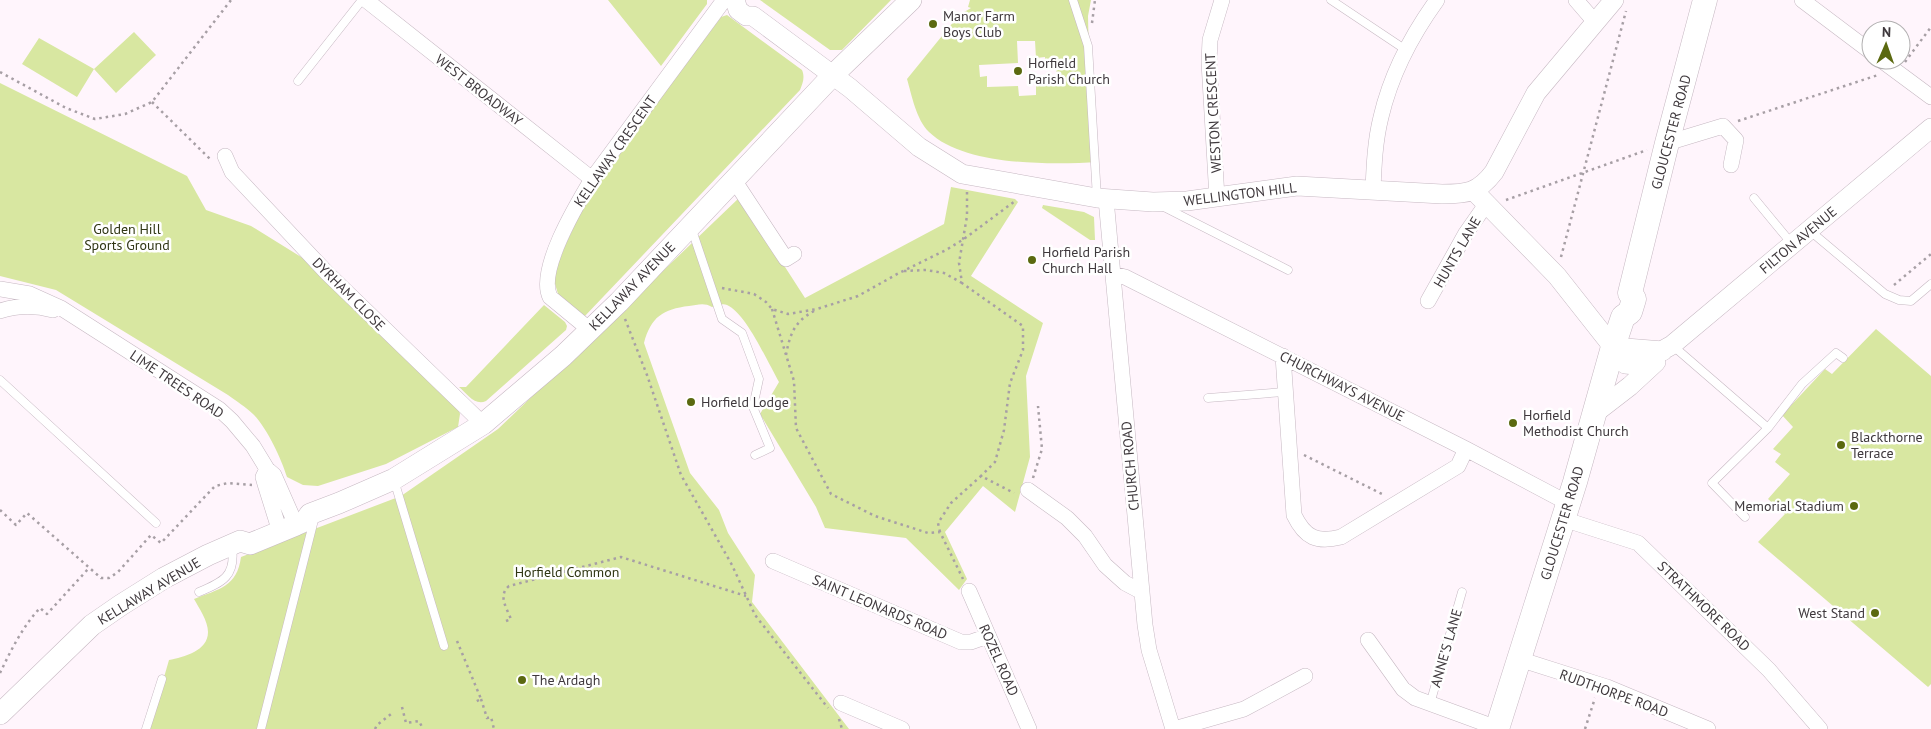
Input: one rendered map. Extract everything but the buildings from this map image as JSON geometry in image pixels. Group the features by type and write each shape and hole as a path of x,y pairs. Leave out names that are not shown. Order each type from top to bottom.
{"main road":[{"name":"KELLAWAY AVENUE","path":"0,714 99,620 164,578 208,555 236,543 250,544 295,520 394,478 482,424 562,356 619,302 833,75 911,0"},
{"name":"GLOUCESTER ROAD","path":"1497,728 1595,413 1623,317 1620,309 1623,298 1630,293 1705,0"}],"street":[{"name":"WEST BROADWAY","path":"366,0 592,179"},
{"name":"WESTON CRESCENT","path":"1217,198 1209,62 1210,40 1222,0"},
{"path":"1372,190 1376,146 1391,81 1406,50 1436,0"},
{"path":"1576,0 1595,22"},
{"path":"1802,0 1861,44"},
{"name":"KELLAWAY CRESCENT","path":"590,330 550,297 546,282 552,258 573,210 592,179 731,1"},
{"name":"WELLINGTON HILL","path":"731,1 744,1 753,8 753,16 833,75 918,147 962,174 1101,199 1153,202 1217,198 1296,186 1462,194 1483,200"},
{"path":"1621,4 1595,22 1536,93 1494,172 1485,183 1483,200 1556,276 1613,347 1668,348"},
{"path":"1895,71 1931,97"},
{"path":"1667,143 1722,126 1736,140 1731,165"},
{"name":"FILTON AVENUE","path":"1595,413 1652,367 1668,348 1931,128"},
{"name":"DYRHAM CLOSE","path":"225,156 232,172 327,272 482,424"},
{"path":"734,180 786,259 794,254"},
{"name":"CHURCH ROAD","path":"1101,199 1113,274 1149,650 1173,729"},
{"name":"HUNTS LANE","path":"1428,302 1483,200"},
{"name":"CHURCHWAYS AVENUE","path":"1113,274 1125,276 1466,449 1566,511"},
{"name":"LIME TREES ROAD","path":"0,289 24,292 39,297 72,314 219,409 253,446 266,477 295,520"},
{"name":"LIME TREES ROAD","path":"0,311 19,306 36,306 72,314"},
{"path":"1283,356 1294,515 1300,527 1309,535 1324,540 1341,537 1458,466 1466,449"},
{"path":"1024,490 1067,518 1085,536 1105,565 1125,583 1142,592"},
{"name":"STRATHMORE ROAD","path":"1566,511 1638,543 1770,670 1820,729"},
{"name":"SAINT LEONARDS ROAD","path":"773,561 961,642 971,642 988,636"},
{"name":"ROZEL ROAD","path":"969,591 1029,729"},
{"path":"1368,640 1403,689 1415,698 1497,728"},
{"name":"RUDTHORPE ROAD","path":"1518,659 1599,685 1708,729"},
{"path":"1173,729 1244,709 1305,676"},
{"path":"837,711 902,729"}],"lane":[{"path":"298,81 362,0"},
{"path":"1073,0 1088,46 1101,199"},
{"path":"1331,0 1406,50"},
{"path":"1754,198 1792,244"},
{"path":"1153,202 1288,270"},
{"path":"691,226 722,319 742,334 759,379 752,407 770,448 755,455"},
{"path":"1809,230 1884,294 1899,300 1911,301 1931,284"},
{"path":"1668,348 1768,428"},
{"path":"1745,517 1712,483 1768,428 1802,384 1836,353 1843,358"},
{"path":"0,374 2,382 156,522"},
{"path":"1208,398 1284,392"},
{"path":"394,478 444,646"},
{"path":"261,729 295,520"},
{"path":"199,592 219,584 226,577 232,568 236,543"},
{"name":"ANNE’S LANE","path":"1430,704 1462,592"},
{"path":"146,729 162,679"}],"path":[{"path":"0,72 66,108 95,119 125,114 152,102 231,0"},
{"path":"1556,276 1584,171 1621,4"},
{"path":"1722,126 1895,71 1931,27"},
{"path":"152,102 219,168 232,172"},
{"path":"1483,200 1584,171 1667,143"},
{"path":"962,174 967,193 967,216 960,263 962,283"},
{"path":"772,310 788,314 817,309 858,296 964,239 1033,187"},
{"path":"1884,294 1931,254"},
{"path":"902,271 926,270 944,273 962,283 1023,326 1023,350 1010,383 1004,430 995,462 951,503 938,523 940,532 969,591"},
{"path":"711,286 754,294 766,302 772,310 794,381 796,428 831,494 875,516 928,533 940,532"},
{"path":"619,302 647,375 681,475 732,565 755,615 837,711 842,729"},
{"path":"786,357 790,335 803,317 817,309"},
{"path":"981,476 998,483 1014,493 1024,490 1037,468 1042,449 1038,406"},
{"path":"1289,448 1399,502"},
{"path":"0,510 16,525 27,513 55,541 101,578 109,578 118,572 151,535 161,543 215,486 266,477"},
{"path":"506,621 510,619 502,594 509,586 622,557 746,596"},
{"path":"0,672 14,645 34,614 40,608 47,614 89,568"},
{"path":"457,641 487,718 490,717 494,729"},
{"path":"1585,729 1599,685"},
{"path":"475,702 481,699"},
{"path":"402,707 406,723 419,721 423,729"},
{"path":"375,729 377,725 391,714"}],"green space":[{"path":"608,0 707,0 707,4 661,66"},
{"path":"760,0 891,0 842,50 830,50"},
{"path":"970,0 1091,0 1088,16 1090,102 1098,162 1033,163 985,157 944,143 929,132 921,121 915,107 907,79 959,15 971,8 968,7","holes":["1017,41 1035,41 1036,58 1045,57 1045,61 1056,61 1057,81 1036,82 1036,95 1019,96 1018,86 987,87 987,76 980,77 979,65 1018,63"]},
{"path":"727,15 802,70 803,80 800,90 584,317 558,294 553,277 588,196 721,17"},
{"path":"134,32 156,55 116,93 94,69"},
{"path":"39,38 94,69 77,97 22,64"},
{"name":"Golden Hill Sports Ground","path":"0,83 187,176 206,210 251,226 327,273 458,407 460,414 458,427 386,464 318,486 303,485 287,477 273,444 258,420 228,395 56,290 0,276"},
{"name":"Horfield Common","path":"951,187 1015,199 1018,202 971,276 1043,323 1026,376 1030,457 1015,512 983,486 945,532 967,579 959,590 906,538 825,528 816,507 760,414 779,382 749,328 734,310 723,304 712,307 701,304 672,309 654,321 644,343 690,473 719,510 728,533 755,575 752,602 849,729 149,729 169,660 194,652 207,639 207,623 194,599 219,589 231,581 239,567 241,557 401,496 498,429 740,197 805,298 944,224"},
{"path":"1043,205 1084,212 1094,217 1095,240 1090,240 1042,208"},
{"path":"544,305 565,322 566,330 486,401 478,402 471,398 459,387 466,387"},
{"name":"Memorial Stadium","path":"1876,329 1931,376 1931,684 1928,687 1758,542 1785,514 1768,499 1790,474 1775,462 1781,454 1773,449 1793,427 1782,415 1825,369 1832,374"}],"place":[{"name":"Manor Farm Boys Club","path":"933,24"},
{"name":"Horfield Parish Church","path":"1018,71"},
{"name":"Horfield Parish Church Hall","path":"1032,260"},
{"name":"Horfield Lodge","path":"691,402"},
{"name":"Horfield Methodist Church","path":"1513,423"},
{"name":"Blackthorne Terrace","path":"1841,445"},
{"name":"Memorial Stadium","path":"1854,506"},
{"name":"West Stand","path":"1875,613"},
{"name":"The Ardagh","path":"522,680"}]}
